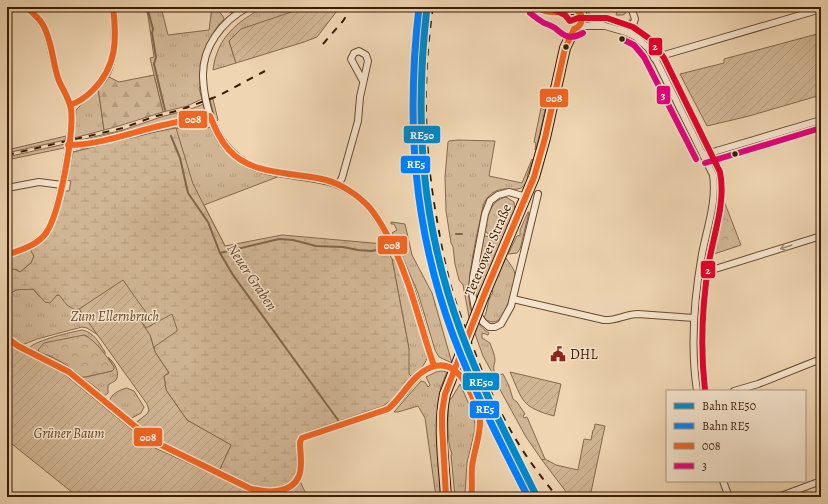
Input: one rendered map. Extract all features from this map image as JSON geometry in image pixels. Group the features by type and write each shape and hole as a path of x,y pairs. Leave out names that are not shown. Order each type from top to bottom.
{"main road":[{"path":"539,9 572,17"},
{"name":"Teterower Straße","path":"446,497 442,426 442,412 445,394 484,295 526,198 539,160 565,48 564,41 572,17"}],"street":[{"path":"7,255 37,242 47,232 55,215 62,185 71,120 70,105 59,80 48,36 42,24 27,7"},
{"path":"70,105 79,102 89,94 98,85 108,70 115,42 113,7"},
{"path":"248,7 234,15 223,25 216,34 207,53 203,82 210,116 217,133 224,145 234,155 247,164 264,170 320,179 338,185 359,198 369,207 377,217 398,256 409,285 434,366"},
{"path":"630,34 635,19 631,7"},
{"path":"654,58 821,9"},
{"path":"572,17 605,26"},
{"path":"572,17 630,34 644,44 654,58 713,175 715,187 712,211 702,253 694,318 693,354 698,390"},
{"path":"338,185 342,178 358,121 363,81"},
{"path":"68,145 83,145 163,125 210,116"},
{"path":"703,155 821,120"},
{"path":"7,188 39,182 62,185"},
{"name":"Teterower Straße","path":"526,198 509,192 498,195 490,201 485,214 473,278 472,292 475,310 486,325 495,327 501,324 513,299 538,194"},
{"path":"699,274 821,236"},
{"path":"513,299 604,320 613,320 630,314 694,318"},
{"path":"7,338 18,346 68,372 153,441 260,494 277,491 295,483 299,473 300,442 302,438 388,409 398,400 420,374 434,366 446,366 464,380 478,410 479,432 472,464 471,497"},
{"path":"737,390 758,384 821,359"},
{"path":"778,497 821,481"},
{"path":"723,482 729,497"}],"green space":[{"path":"145,7 161,7 168,35 209,30 212,7 216,7 224,18 208,42 202,60 199,88 202,99 187,106 163,112 150,58 154,57 148,16"},
{"path":"221,7 240,7 231,13"},
{"path":"264,7 306,7 293,11 229,41 236,63 213,70 215,58 219,48 230,32 245,19"},
{"path":"306,7 340,7 317,37 236,63 229,41 241,29"},
{"path":"583,7 588,7 588,12 607,21 618,24 627,24 629,20 631,20 630,24 627,26 607,22 597,19 588,14"},
{"path":"618,7 623,7 626,13 623,15 616,15"},
{"path":"821,33 821,95 749,116 707,126 680,74 724,63 724,59"},
{"path":"154,75 163,112 104,130 98,87 107,76 119,82"},
{"path":"98,87 104,130 74,138 76,110"},
{"path":"213,99 218,120 216,122 210,100"},
{"path":"204,104 205,110 203,115 83,143 77,143 76,141 123,130"},
{"path":"541,108 545,110 535,150 536,143 534,142"},
{"path":"205,123 208,128 210,127 222,148 237,162 256,171 280,176 204,205 324,427 302,434 299,437 296,444 298,460 155,352 150,335 79,309 98,335 87,328 82,327 37,339 22,345 7,333 7,296 15,291 33,289 39,296 54,298 57,295 60,295 64,301 103,179 67,180 73,152 164,130"},
{"path":"176,128 193,184 225,246 282,235 384,244 392,259 409,349 409,374 413,378 396,397 383,406 307,432 300,438 297,445 298,468 296,476 291,482 279,487 267,489 255,488 219,471 231,445 187,420 166,390 164,376 169,373 155,352 154,347 177,331 172,314 146,328 140,320 147,313 75,310 67,305 59,295 57,295 50,303 45,302 33,289 16,290 7,296 6,281 8,274 14,269 20,272 31,263 34,256 30,249 49,232 56,218 62,194 65,191 69,191 71,181 67,180 73,152"},
{"path":"66,136 65,140 7,153 7,150"},
{"path":"458,140 495,141 489,176 522,183 532,159 533,160 525,185 519,189 504,189 496,191 492,193 484,202 473,256 469,283 470,306 477,321 489,333 488,335 482,333 482,338 490,343 494,355 494,376 483,356 469,317 463,285 459,280 455,264 446,211 445,177 448,142"},
{"path":"65,144 64,148 7,160 7,157"},
{"path":"720,195 724,201 741,245 708,256"},
{"path":"506,197 514,202 515,211 476,300 474,285 483,238 485,236 491,237 492,235 487,233 484,228 490,209 497,201"},
{"path":"528,212 520,249 517,253 508,254 517,236 520,235 520,230"},
{"path":"391,222 405,224 412,255 432,293 452,363 439,357 435,350 418,293 392,233 397,230"},
{"path":"30,249 34,256 31,263 20,272 16,269 7,276 7,259"},
{"path":"506,258 513,268 515,280 504,314 496,322 490,322 484,318 491,295 493,293 492,289"},
{"path":"392,259 396,262 413,304 427,358 421,369 396,397 383,406 365,413 379,404 409,349"},
{"name":"Zum Ellernbruch","path":"123,280 147,314 140,320 150,335 155,352 169,373 164,376 166,390 187,420 231,445 219,471 154,439 134,424 147,414 149,410 147,404 79,309"},
{"path":"82,330 90,333 96,338 105,354 88,337 84,335 38,350 39,352 29,348 46,339"},
{"path":"84,335 93,341 104,354 114,367 112,371 82,377 64,363 41,353 38,350 44,343"},
{"name":"Grüner Baum","path":"7,344 64,374 153,447 249,491 256,497 78,497 7,440"},
{"path":"42,354 63,363 82,377 112,371 114,367 108,357 116,367 118,374 116,380 108,385 108,393 104,396 99,393 99,390 84,379"},
{"path":"442,371 447,372 440,389 442,390 440,497 436,497 425,418 418,406 394,412 421,381 425,382 428,387 430,385 426,377"},
{"path":"510,372 561,384 554,416 543,413 524,402"},
{"path":"503,374 513,399 517,402 525,414 523,416 524,418 527,417 545,459 542,460 526,437 498,386 499,375"},
{"path":"460,384 472,411 475,430 467,463 465,493 463,497 455,497 452,454 448,434 448,412 449,399 451,399"},
{"path":"127,388 134,391 144,407 141,413 130,419 109,402 116,393"},
{"path":"595,424 605,426 590,497 570,497 542,460 545,459 556,465 578,470 584,439 591,440"},
{"path":"299,479 306,494 302,497 280,497"}],"waterway":[{"name":"Neuer Graben","path":"147,7 153,29 152,33 156,57 154,64 165,110"},
{"name":"Neuer Graben","path":"171,136 180,158 188,193 208,222 220,253 233,275 338,420"},
{"path":"456,234 462,234"},
{"path":"220,253 279,239 293,240 316,246 343,247 371,251 383,249"}],"railway":[{"path":"323,44 343,21 352,7"},
{"path":"433,7 427,62 427,144 433,199 449,280 456,303 476,355 499,408 512,434 524,453 557,497"},
{"path":"7,155 123,128 153,117 180,110 218,96 265,71"}],"rail line":[{"name":"RE5","path":"419,7 415,49 413,132 421,214 429,254 440,295 461,356 488,417 528,497"},
{"name":"RE50","path":"427,7 421,90 421,131 429,212 437,252 448,292 469,353 497,416 537,497"}],"transit line":[{"name":"008","path":"7,255 34,244 46,233 51,223 61,191 70,136 71,109 69,101 59,81 49,38 41,22 27,7"},
{"name":"008","path":"70,105 79,101 90,93 101,81 111,62 115,41 113,7"},
{"name":"008","path":"446,497 442,426 442,412 445,394 484,295 534,177 545,138 565,48 574,29 581,23 581,14 576,10 572,9 553,12 535,7"},
{"name":"2","path":"549,7 565,15 570,21 578,18 607,18 633,27 650,39 664,58 720,172 722,195 719,217 709,262 703,310 702,342 705,390"},
{"name":"3","path":"530,13 562,34 571,37 583,33"},
{"name":"3","path":"622,39 634,45 644,57 696,159"},
{"name":"008","path":"68,145 79,145 101,141 162,125 210,116 218,134 229,150 238,158 250,165 274,172 326,180 349,190 360,198 372,211 381,223 390,240 404,271 434,366"},
{"name":"3","path":"705,163 821,128"},
{"name":"008","path":"7,338 18,346 69,372 153,441 249,488 262,491 277,491 290,487 295,482 300,472 300,442 302,438 388,409 413,380 425,370 440,365 447,366 453,369 463,379 476,403 479,413 480,424 472,467 471,497"}],"place":[{"name":"DHL","path":"558,354"}]}
